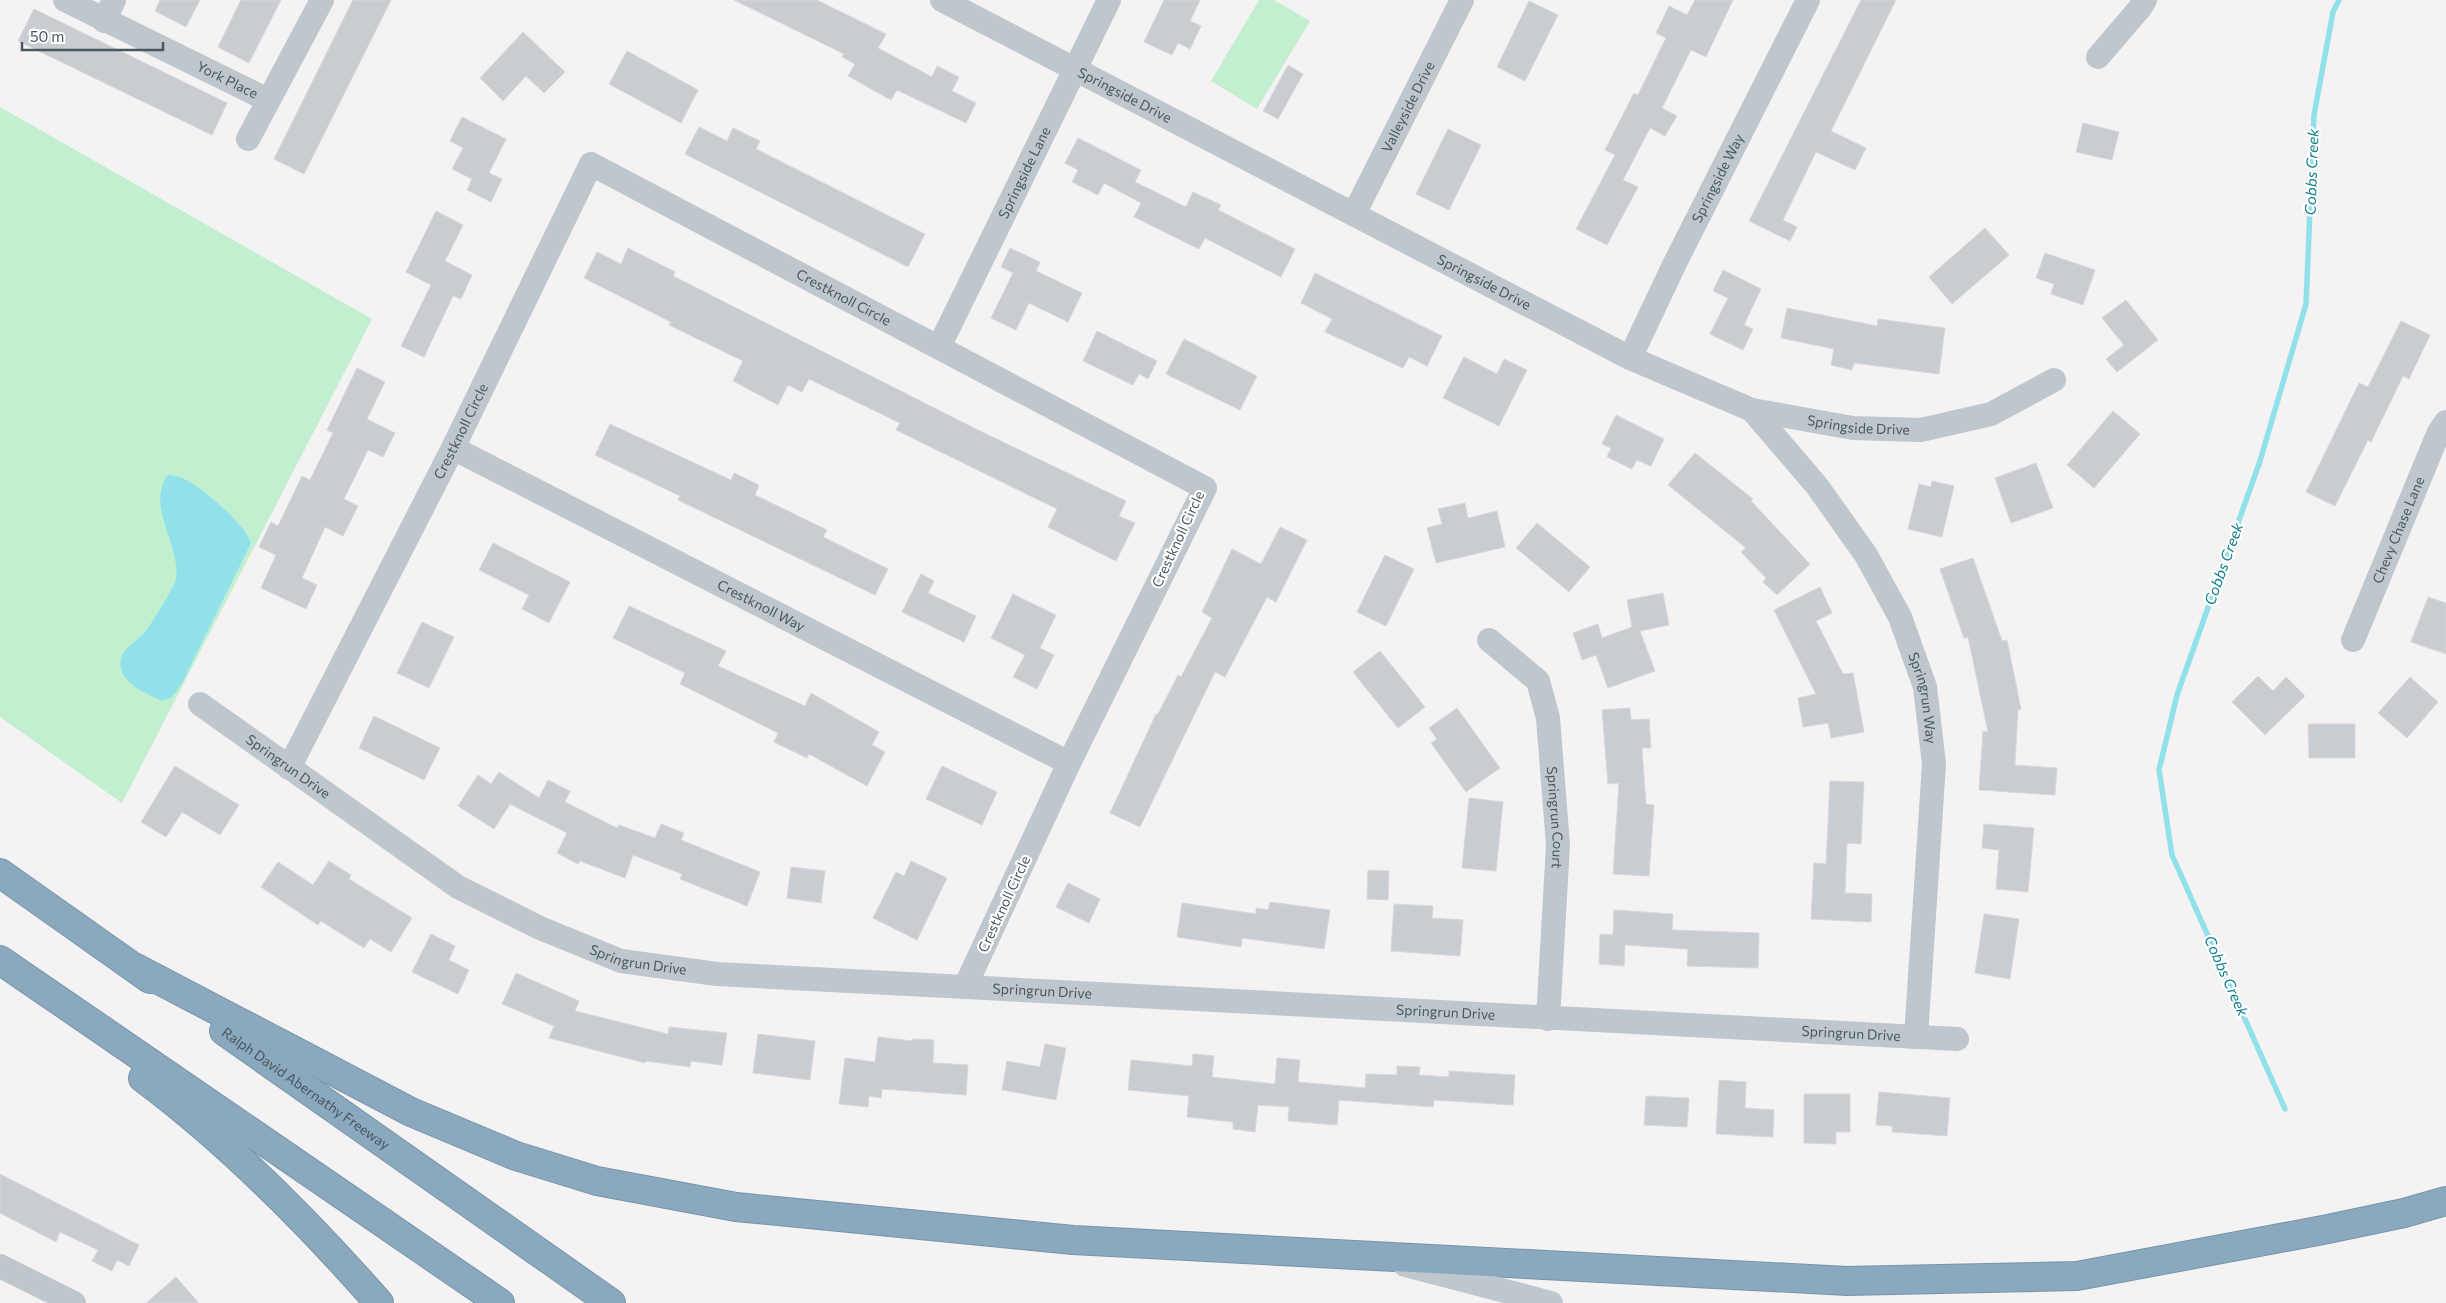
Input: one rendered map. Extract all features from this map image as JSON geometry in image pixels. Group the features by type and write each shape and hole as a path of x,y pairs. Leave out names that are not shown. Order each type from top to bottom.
{"highway":[{"name":"Ralph David Abernathy Freeway","path":"0,874 611,1303"},
{"path":"0,960 500,1303"},
{"path":"136,968 412,1112 516,1156 597,1181 736,1207 1073,1240 1847,1281 2077,1276 2323,1230 2404,1213 2446,1201"},
{"path":"0,971 151,1084 250,1169 341,1260 379,1303"}],"street":[{"name":"York Place","path":"65,0 109,10 268,100"},
{"name":"York Place","path":"248,140 322,0"},
{"name":"Springside Drive","path":"942,0 1630,358 1752,410 1853,428 1921,430 1991,414 2054,380"},
{"name":"Springside Lane","path":"940,347 1109,0"},
{"name":"Valleyside Drive","path":"1354,214 1462,0"},
{"name":"Springside Way","path":"1630,358 1675,263 1808,0"},
{"path":"2098,57 2145,0"},
{"name":"Crestknoll Circle","path":"289,768 453,448 591,164 1205,488 1069,762 965,987"},
{"name":"Springrun Way","path":"1752,410 1817,486 1866,555 1900,617 1925,687 1934,764 1916,1037"},
{"name":"Chevy Chase Lane","path":"2353,640 2438,434 2446,422"},
{"name":"Crestknoll Way","path":"453,448 1069,762"},
{"name":"Springrun Court","path":"1489,640 1538,681 1548,718 1558,845 1548,1020"},
{"name":"Springrun Drive","path":"200,704 458,886 540,928 620,961 717,974 1548,1020 1957,1039"},
{"path":"1370,1256 1550,1303"},
{"path":"0,1266 74,1303"}],"green space":[{"path":"1259,0 1274,0 1310,21 1257,109 1211,81"},
{"path":"0,107 372,319 122,803 0,717"}],"water":[{"path":"168,475 180,477 188,481 209,496 240,526 251,543 182,683 172,697 162,701 132,685 123,674 121,662 124,652 145,632 175,583 176,566 174,552 165,526 160,500 162,487"}],"building":[{"path":"160,0 200,0 186,27 155,11"},
{"path":"241,0 281,0 249,63 218,47"},
{"path":"353,0 391,0 304,174 274,159"},
{"path":"734,0 817,0 886,34 878,48 932,77 937,66 959,77 952,91 976,103 966,123 897,90 891,100 848,76 855,64 842,57 844,54"},
{"path":"1164,0 1200,0 1190,21 1201,26 1190,49 1178,43 1172,55 1144,42"},
{"path":"1695,0 1733,0 1706,57 1691,50 1662,108 1677,116 1665,136 1650,128 1623,180 1638,187 1607,245 1576,229 1615,155 1605,150 1634,93 1638,95 1666,38 1656,33 1669,6 1687,15"},
{"path":"1861,0 1896,0 1831,131 1866,148 1855,170 1816,152 1783,220 1797,227 1790,241 1749,221"},
{"path":"1529,1 1558,15 1525,81 1497,67"},
{"path":"34,9 227,103 212,135 18,41"},
{"path":"523,32 565,72 544,93 526,76 503,101 480,78"},
{"path":"627,51 698,90 681,123 609,84"},
{"path":"1288,65 1303,74 1278,119 1263,111"},
{"path":"462,117 506,139 489,173 502,179 491,202 467,190 472,179 452,169 463,148 450,141"},
{"path":"2083,123 2119,132 2112,160 2076,152"},
{"path":"699,127 727,141 733,128 760,141 756,149 925,234 908,267 685,154"},
{"path":"1448,129 1481,145 1449,210 1416,194"},
{"path":"1078,138 1141,170 1135,182 1186,207 1193,192 1221,205 1218,210 1295,249 1281,277 1205,238 1199,249 1134,217 1141,203 1104,183 1098,195 1072,182 1078,170 1065,163"},
{"path":"436,211 463,225 445,261 472,275 461,299 453,296 424,357 401,346 431,285 406,272"},
{"path":"1985,228 2009,255 1952,304 1929,277"},
{"path":"628,248 675,272 673,276 980,431 1126,501 1119,516 1135,523 1116,561 1048,527 1057,509 896,430 900,423 809,379 802,392 788,385 778,405 733,381 743,361 669,325 671,322 584,278 597,252 621,264"},
{"path":"1010,248 1040,262 1036,271 1082,293 1068,322 1029,303 1016,330 991,318 1013,273 1001,267"},
{"path":"2045,253 2095,270 2083,305 2051,294 2054,284 2036,278"},
{"path":"1723,270 1761,289 1744,325 1753,329 1743,350 1710,334 1728,298 1713,291"},
{"path":"1315,273 1442,336 1427,366 1409,357 1403,368 1325,332 1332,319 1301,303"},
{"path":"2126,300 2158,340 2117,372 2106,359 2124,345 2102,318"},
{"path":"1787,308 1877,326 1878,319 1945,328 1939,374 1854,363 1852,370 1831,365 1834,349 1781,338"},
{"path":"2401,321 2430,335 2409,379 2403,376 2371,442 2368,440 2335,506 2306,492 2359,383 2368,387"},
{"path":"1097,331 1157,361 1148,379 1139,374 1133,385 1083,361"},
{"path":"1184,339 1257,376 1240,410 1166,374"},
{"path":"1464,357 1497,374 1504,359 1527,370 1499,426 1443,398"},
{"path":"357,368 385,382 367,419 395,433 383,457 368,450 344,499 358,506 343,536 325,527 302,578 317,585 306,609 261,588 276,555 259,547 271,522 278,526 302,476 310,480 333,433 327,430"},
{"path":"2113,411 2140,434 2094,488 2067,465"},
{"path":"1616,415 1664,439 1651,466 1637,460 1632,469 1607,457 1611,448 1602,444"},
{"path":"610,424 731,480 734,473 759,485 755,495 827,530 823,537 888,569 875,595 678,500 680,496 595,455"},
{"path":"1695,453 1753,499 1751,501 1810,564 1777,595 1763,582 1766,578 1741,552 1746,548 1668,485"},
{"path":"2036,463 2053,508 2011,523 1995,478"},
{"path":"1932,481 1954,486 1942,537 1908,529 1919,484 1931,487"},
{"path":"1465,503 1468,518 1497,511 1505,547 1436,563 1427,528 1442,524 1438,509"},
{"path":"1537,523 1590,567 1569,592 1516,548"},
{"path":"1280,527 1307,540 1276,602 1267,597 1225,677 1215,672 1140,827 1110,813 1156,714 1158,714 1178,675 1181,677 1212,618 1202,612 1232,549 1261,564"},
{"path":"493,543 570,582 549,623 522,609 529,595 479,570"},
{"path":"1385,555 1414,569 1386,626 1357,612"},
{"path":"1973,558 2002,641 2007,640 2021,709 2018,710 2015,765 2057,768 2055,795 1979,790 1983,731 1988,732 1968,637 1964,638 1940,569"},
{"path":"921,574 934,581 928,593 976,616 964,642 902,612"},
{"path":"1820,587 1832,613 1816,621 1843,674 1853,673 1864,732 1831,738 1828,723 1803,727 1798,698 1816,694 1774,610"},
{"path":"1663,593 1669,625 1640,631 1655,671 1608,688 1596,655 1582,660 1573,633 1598,624 1602,638 1632,627 1627,600"},
{"path":"1013,594 1056,615 1040,648 1054,655 1037,689 1013,677 1025,655 991,638"},
{"path":"2428,597 2446,603 2446,654 2411,642"},
{"path":"629,606 726,651 718,666 805,706 811,693 879,732 872,745 885,752 867,786 809,754 807,758 774,742 778,733 680,684 685,673 613,638"},
{"path":"422,622 454,637 429,688 397,673"},
{"path":"1380,651 1425,707 1398,728 1353,672"},
{"path":"2258,676 2273,691 2286,677 2305,696 2265,735 2232,702"},
{"path":"2410,677 2438,702 2407,738 2378,713"},
{"path":"1457,708 1500,768 1466,792 1431,743 1437,739 1429,728"},
{"path":"1630,708 1631,720 1649,719 1651,748 1642,748 1646,804 1654,805 1649,876 1613,874 1619,783 1608,784 1602,710"},
{"path":"374,716 440,748 424,780 359,748"},
{"path":"2308,724 2355,724 2355,758 2309,758"},
{"path":"175,766 239,805 220,835 182,812 166,837 141,822"},
{"path":"942,766 997,792 982,825 926,799"},
{"path":"499,772 539,798 548,780 570,791 565,802 617,828 619,825 655,838 661,824 684,833 681,840 760,872 747,906 680,879 682,874 633,855 625,878 580,861 578,864 557,853 567,833 510,804 494,829 458,806 478,775 491,784"},
{"path":"1830,781 1864,782 1861,844 1847,843 1845,893 1872,894 1871,922 1811,919 1814,863 1826,864"},
{"path":"1469,798 1503,802 1496,871 1462,868"},
{"path":"1984,824 2034,828 2028,892 1996,889 1999,850 1982,848"},
{"path":"329,861 351,875 349,879 412,918 391,952 370,939 364,948 321,921 318,925 261,887 278,862 313,885"},
{"path":"911,861 947,878 917,940 873,918 896,872 904,876"},
{"path":"791,867 825,871 821,903 787,898"},
{"path":"1368,870 1389,871 1388,900 1367,899"},
{"path":"1068,883 1100,899 1089,923 1056,907"},
{"path":"1270,902 1330,910 1324,949 1242,938 1241,947 1177,937 1182,903 1256,914 1256,908 1268,910"},
{"path":"1394,904 1433,906 1432,918 1463,920 1460,956 1391,951"},
{"path":"1614,910 1673,914 1672,930 1759,933 1758,968 1687,966 1688,949 1625,945 1624,966 1599,964 1600,934 1613,935"},
{"path":"1984,914 2019,919 2010,979 1975,973"},
{"path":"431,934 455,946 449,960 469,970 458,994 412,972"},
{"path":"516,973 579,1001 575,1011 668,1034 669,1027 727,1033 722,1065 691,1061 690,1067 646,1061 645,1063 549,1038 554,1026 502,1004"},
{"path":"758,1034 815,1041 810,1080 753,1073"},
{"path":"878,1037 913,1041 913,1039 934,1040 933,1063 968,1065 966,1095 882,1089 881,1098 869,1096 868,1107 839,1104 845,1058 875,1062"},
{"path":"1045,1044 1066,1048 1056,1100 1002,1090 1007,1061 1040,1067"},
{"path":"1193,1054 1214,1056 1212,1077 1275,1084 1277,1058 1300,1060 1298,1082 1365,1088 1366,1074 1397,1075 1397,1066 1420,1067 1419,1075 1449,1077 1449,1071 1515,1075 1513,1105 1434,1100 1433,1107 1339,1100 1337,1125 1288,1121 1289,1107 1258,1105 1255,1132 1233,1129 1233,1122 1187,1117 1189,1096 1128,1090 1131,1060 1192,1066"},
{"path":"1719,1080 1746,1082 1745,1108 1774,1110 1773,1137 1716,1134"},
{"path":"1879,1092 1950,1098 1947,1136 1892,1132 1892,1126 1876,1125"},
{"path":"1804,1094 1850,1094 1850,1132 1836,1132 1836,1144 1804,1143"},
{"path":"1646,1096 1689,1098 1687,1127 1644,1125"},
{"path":"0,1174 139,1245 129,1266 117,1260 112,1271 92,1261 98,1250 60,1232 56,1242 0,1213"},
{"path":"176,1277 199,1303 146,1303"}],"waterway":[{"name":"Cobbs Creek","path":"2285,1109 2172,855 2159,770 2177,695 2260,461 2306,304 2314,115 2333,12 2339,0"}]}
